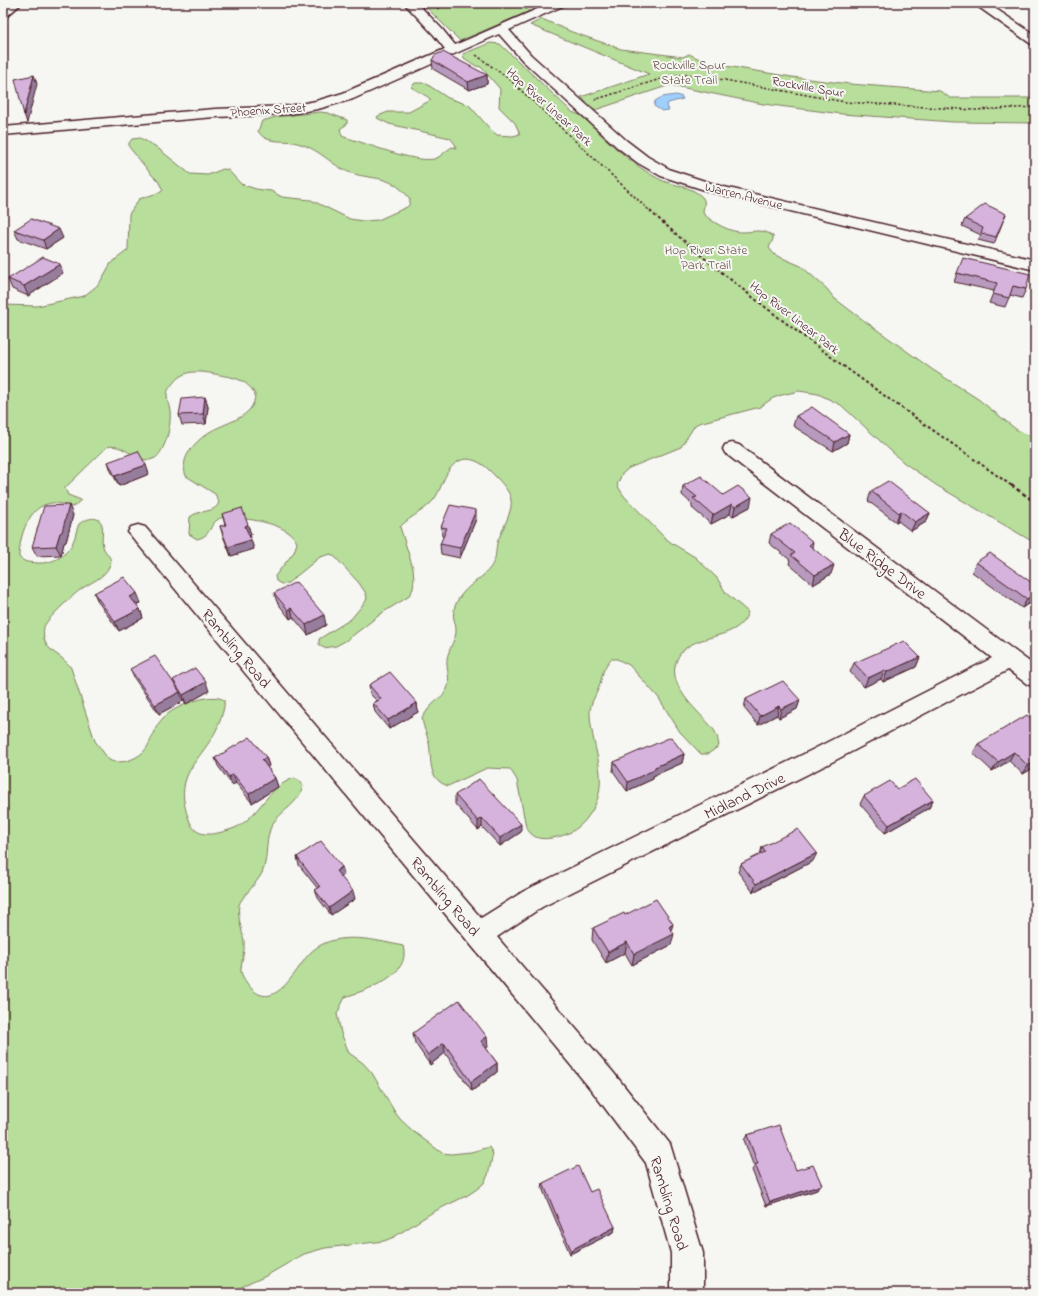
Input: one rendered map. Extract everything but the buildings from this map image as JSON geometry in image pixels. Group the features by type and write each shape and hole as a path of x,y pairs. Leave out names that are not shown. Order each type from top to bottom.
{"street":[{"path":"3,12 16,3"},
{"path":"410,3 438,32 452,50"},
{"name":"Phoenix Street","path":"3,131 215,113 289,110 318,105 348,96 561,3"},
{"path":"979,3 1035,41"},
{"name":"Warren Avenue","path":"502,30 527,58 622,144 643,160 666,173 716,190 1035,265"},
{"name":"Blue Ridge Drive","path":"732,449 1035,678"},
{"name":"Rambling Road","path":"138,532 603,1082 658,1155 687,1252 687,1293"},
{"name":"Midland Drive","path":"479,934 533,899 813,761 1010,659"}],"path":[{"name":"Hop River Linear Park","path":"471,52 509,79 620,184 680,238 721,271 846,368 1035,502"},
{"name":"Rockville Spur","path":"592,101 673,75 697,75 845,102 976,110 1035,107"}],"green space":[{"path":"422,3 518,3 516,4 530,11 460,41"},
{"name":"Rockville Spur State Trail","path":"542,19 572,32 621,49 683,57 689,54 708,63 792,77 850,84 940,91 950,98 1035,98 1035,123 953,122 842,114 763,104 670,85 595,110 581,97 649,74 530,25"},
{"name":"Hop River State Park Trail","path":"490,43 500,44 572,112 587,120 612,145 631,161 661,180 689,189 699,194 704,201 703,213 711,220 733,231 762,231 773,236 769,248 775,255 801,266 827,289 834,298 855,314 933,370 978,399 1017,430 1028,435 1035,432 1035,543 936,485 903,462 841,405 818,394 799,391 782,395 773,398 760,407 695,425 681,447 629,468 622,474 617,485 624,496 664,537 695,557 717,578 726,593 748,612 742,622 734,629 724,634 701,640 690,645 682,652 676,662 676,680 679,688 690,704 715,731 719,746 708,754 701,754 680,732 658,697 629,665 617,659 611,659 604,671 590,711 600,780 599,793 595,805 580,826 571,832 548,839 540,838 531,834 526,827 517,780 510,769 487,768 448,786 441,783 437,779 432,768 429,743 422,718 447,689 447,659 456,633 454,617 455,606 464,592 486,573 494,561 496,547 511,507 509,493 504,486 487,468 478,462 467,459 454,464 447,473 432,502 400,527 413,568 413,589 408,597 382,613 347,640 336,646 324,648 319,645 319,639 351,619 366,601 367,597 359,583 335,557 331,554 320,557 288,583 281,584 276,581 275,576 294,552 297,543 293,536 285,530 265,522 225,517 216,521 206,535 202,537 197,539 189,534 190,517 198,513 211,510 217,506 219,502 215,494 186,476 184,469 186,457 193,446 208,433 238,419 250,409 254,402 255,394 249,386 238,379 230,377 212,373 191,372 179,377 169,388 167,393 170,410 168,435 161,452 155,458 149,460 143,459 114,446 107,447 65,488 68,495 81,500 73,507 55,503 44,505 31,516 26,524 19,549 19,557 25,561 43,563 63,555 74,540 79,524 92,518 98,520 102,525 103,546 111,560 110,565 104,574 76,593 49,619 44,627 45,642 52,651 62,658 71,668 95,741 111,761 127,761 142,753 150,742 158,724 175,709 210,697 224,700 223,711 215,732 208,745 192,766 184,789 184,804 190,822 193,828 197,831 214,834 241,825 249,819 268,796 284,783 294,778 300,781 303,786 295,802 277,818 270,829 262,873 239,905 239,918 244,941 241,971 244,978 252,989 261,995 270,995 278,991 286,984 310,953 325,943 335,940 354,938 374,940 403,946 404,957 401,966 394,973 375,986 345,997 337,1014 341,1033 349,1053 363,1063 372,1073 401,1120 442,1153 451,1154 471,1152 489,1147 493,1154 488,1175 484,1183 477,1189 433,1212 394,1237 384,1241 325,1248 304,1254 264,1277 228,1293 3,1293 3,305 37,306 84,296 99,284 111,263 128,250 129,214 139,199 163,190 158,181 129,147 129,143 132,139 140,138 155,146 190,174 208,175 223,169 228,170 241,184 256,189 271,191 282,197 311,200 350,219 363,221 378,220 407,207 410,199 394,184 386,180 351,173 342,169 310,147 292,142 270,140 261,135 258,131 262,121 276,117 320,112 328,113 347,120 347,124 340,129 342,136 344,137 390,152 415,158 434,159 452,147 456,148 455,144 450,138 389,124 377,118 378,116 388,112 409,112 431,100 411,87 415,83 425,83 448,98 469,105 497,135 513,136 520,134 515,123 499,107 500,89 481,67 476,66 464,58 463,54"}],"water":[{"path":"676,95 682,97 683,99 668,103 667,106 669,110 662,111 654,106 655,101 662,97"}]}
